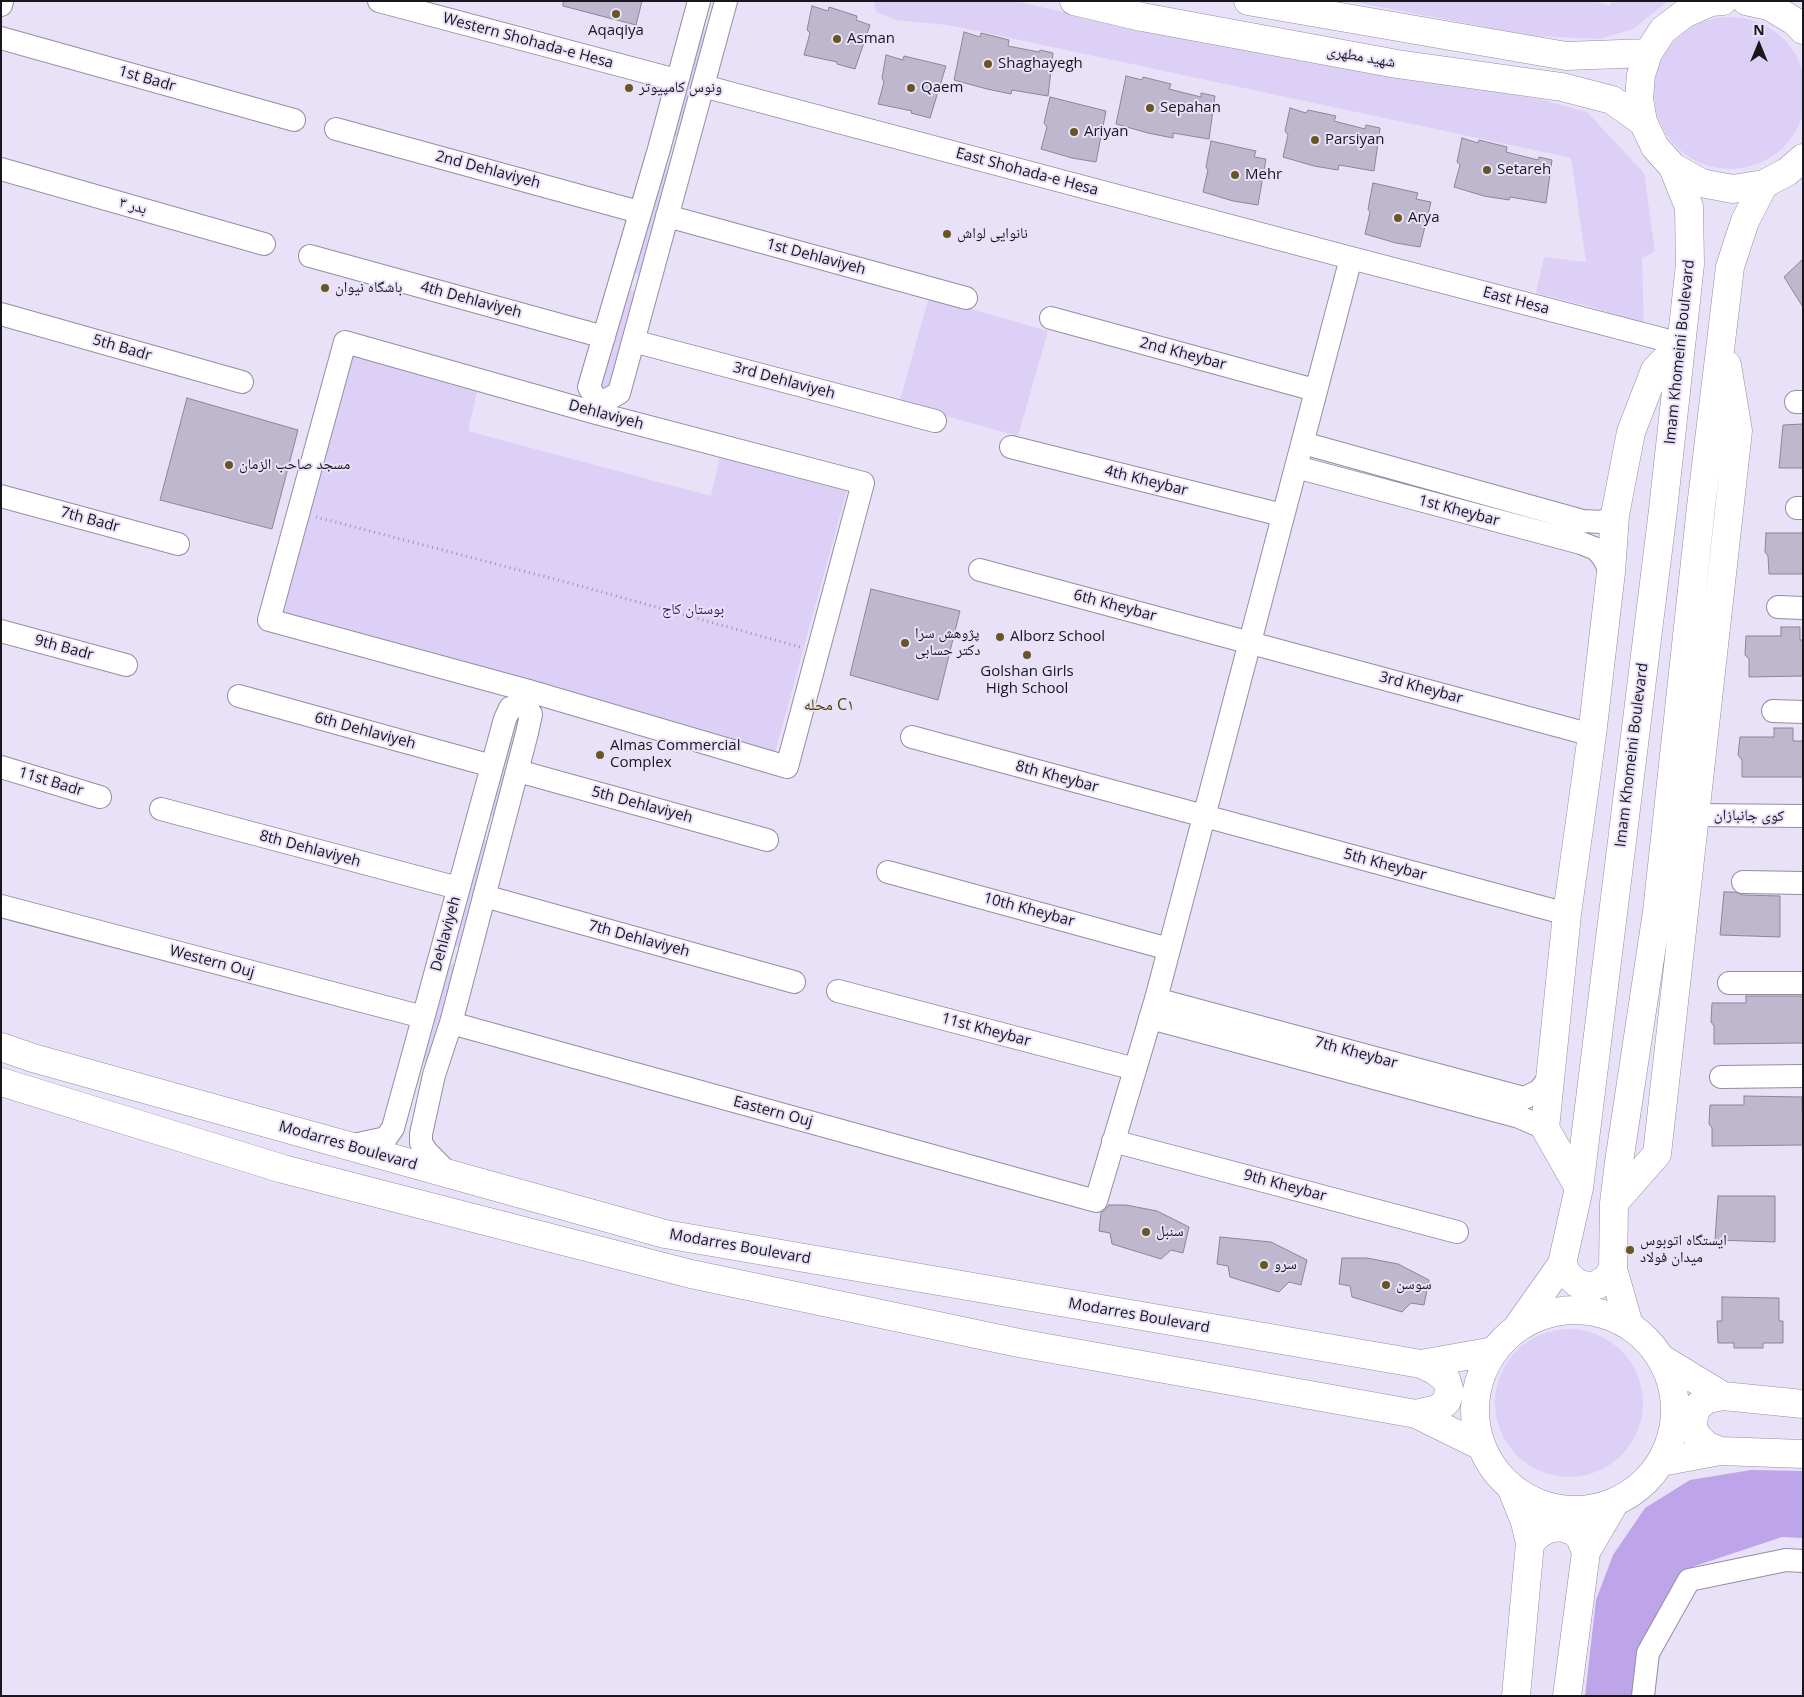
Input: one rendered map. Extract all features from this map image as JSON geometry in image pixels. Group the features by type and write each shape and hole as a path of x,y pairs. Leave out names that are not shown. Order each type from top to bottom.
{"main road":[{"name":"شهید مطهری","path":"1074,1 1142,17 1397,64 1562,87 1612,100 1643,122"},
{"path":"1248,1 1566,56 1648,53"},
{"path":"1723,1 1690,7 1663,30 1648,53 1641,75 1639,99 1643,122 1655,147 1673,167 1701,183 1732,189 1764,184 1787,172 1803,158"},
{"path":"1746,1 1769,6 1794,18"},
{"path":"1562,87 1569,81 1572,68 1566,56"},
{"name":"Imam Khomeini Boulevard","path":"1516,1329 1562,1264 1579,1188 1663,510 1690,264 1690,207 1673,167"},
{"path":"1629,1326 1613,1269 1614,1203 1620,1152 1657,912 1700,517 1730,267 1745,221 1764,184"},
{"path":"1614,1203 1657,1154 1738,432 1721,336"},
{"path":"1579,1188 1544,1128 1567,914 1592,735 1611,572 1606,518 1631,432 1655,370 1681,344"},
{"name":"Modarres Boulevard","path":"1,1047 33,1058 665,1234 1421,1364 1494,1351"},
{"path":"1,1082 283,1169 691,1274 1019,1343 1416,1414 1481,1446"},
{"path":"1562,1264 1568,1275 1577,1284 1586,1286 1597,1285 1606,1279 1613,1269"},
{"path":"1560,1311 1584,1311 1607,1316 1629,1326 1647,1340 1662,1359 1672,1384 1676,1410 1672,1437 1661,1462 1641,1486 1615,1502 1588,1510 1560,1509 1534,1502 1511,1487 1493,1468 1481,1446 1474,1413 1479,1380 1494,1351 1516,1329 1537,1318 1560,1311"},
{"path":"1662,1359 1723,1396"},
{"path":"1416,1414 1438,1409 1447,1400 1449,1389 1446,1379 1434,1370 1421,1364"},
{"path":"1720,1451 1706,1445 1697,1436 1693,1428 1694,1415 1698,1406 1708,1398 1723,1396 1803,1404"},
{"path":"1661,1462 1720,1451 1803,1454"},
{"path":"1511,1487 1525,1522 1530,1543 1516,1696"},
{"path":"1567,1696 1586,1552 1615,1502"},
{"path":"1530,1543 1539,1534 1548,1529 1562,1527 1573,1531 1580,1537 1586,1552"}],"street":[{"path":"1,5 2,1"},
{"name":"Western Shohada-e Hesa","path":"379,1 676,80"},
{"name":"Dehlaviyeh","path":"598,408 619,393 726,1"},
{"path":"697,9 719,25"},
{"name":"Dehlaviyeh","path":"598,408 589,387 659,149 676,80 697,9"},
{"name":"1st Badr","path":"1,38 294,120"},
{"name":"East Shohada-e Hesa","path":"703,86 1350,258"},
{"name":"2nd Dehlaviyeh","path":"336,129 639,212"},
{"path":"659,149 683,156"},
{"name":"بدر ۳","path":"1,169 264,244"},
{"name":"1st Dehlaviyeh","path":"667,216 966,298"},
{"name":"4th Dehlaviyeh","path":"310,256 604,337"},
{"path":"1113,1141 1169,949 1251,642 1282,515 1303,444 1315,390 1350,258"},
{"name":"East Hesa","path":"1350,258 1681,344"},
{"path":"621,276 648,284"},
{"name":"5th Badr","path":"1,314 242,382"},
{"name":"2nd Kheybar","path":"1050,318 1315,390"},
{"name":"3rd Dehlaviyeh","path":"633,341 935,422"},
{"name":"Dehlaviyeh","path":"345,342 598,408 863,483 787,767 527,698 269,620 345,342"},
{"name":"1st Kheybar","path":"1303,444 1583,521 1606,518"},
{"name":"4th Kheybar","path":"1011,447 1282,515"},
{"name":"1st Kheybar","path":"1296,467 1590,546"},
{"path":"1442,506 1448,484"},
{"name":"7th Badr","path":"1,496 178,544"},
{"path":"1606,518 1600,537 1590,546 1596,549 1603,557 1611,572"},
{"name":"6th Kheybar","path":"980,570 1251,642"},
{"path":"1778,607 1803,608"},
{"name":"9th Badr","path":"1,631 126,665"},
{"name":"3rd Kheybar","path":"1251,642 1592,735"},
{"name":"6th Dehlaviyeh","path":"239,696 492,766"},
{"name":"Dehlaviyeh","path":"349,1146 386,1138 393,1128 505,719 510,708 527,698"},
{"name":"Dehlaviyeh","path":"449,1174 427,1152 421,1143 421,1134 434,1075 451,1023 518,771 531,714 527,698"},
{"path":"1773,712 1803,712"},
{"name":"8th Kheybar","path":"912,737 1203,816"},
{"name":"11st Badr","path":"1,767 100,796"},
{"name":"5th Dehlaviyeh","path":"518,771 767,840"},
{"name":"8th Dehlaviyeh","path":"161,809 458,888"},
{"name":"کوی جانبازان","path":"1695,814 1803,816"},
{"name":"5th Kheybar","path":"1203,816 1567,914"},
{"path":"477,822 502,832"},
{"name":"10th Kheybar","path":"888,872 1169,949"},
{"path":"1743,882 1803,883"},
{"name":"7th Dehlaviyeh","path":"484,896 794,982"},
{"name":"Western Ouj","path":"1,906 423,1017"},
{"path":"442,950 467,960"},
{"path":"1729,984 1803,984"},
{"name":"11st Kheybar","path":"838,991 1135,1069"},
{"name":"7th Kheybar","path":"1153,1008 1521,1107 1544,1128"},
{"name":"Eastern Ouj","path":"451,1023 1096,1201 1113,1141"},
{"path":"410,1064 434,1075"},
{"path":"1721,1076 1803,1076"},
{"path":"1521,1107 1540,1091 1550,1077"},
{"name":"9th Kheybar","path":"1113,1141 1457,1232"},
{"path":"1643,1696 1648,1653 1689,1580 1786,1560 1803,1561"}],"path":[{"path":"298,512 573,584 818,652"}],"green space":[{"path":"874,1 1015,1 1196,42 1539,99 1587,112 1644,173 1655,251 1642,258 1644,325 1592,307 1536,293 1544,257 1586,262 1571,158 982,32 947,25 896,20 876,12"},
{"path":"1348,1 1595,1 1610,6 1612,1 1668,1 1633,29 1600,39 1534,36"},
{"path":"1730,17 1759,23 1784,39 1800,64 1806,93 1800,122 1784,147 1759,163 1730,169 1701,163 1676,147 1660,122 1654,93 1660,64 1676,39 1701,23"},
{"path":"705,30 708,36 679,136 672,137 697,34"},
{"path":"666,167 669,174 640,273 633,274 658,171"},
{"path":"633,290 636,297 606,396 596,391 625,294"},
{"path":"929,297 1048,331 1018,436 899,403"},
{"name":"بوستان کاج","path":"353,356 477,392 468,431 711,496 720,455 847,490 775,753 281,614"},
{"path":"523,708 496,815 490,816 515,712"},
{"path":"486,840 488,847 459,946 452,948 477,844"},
{"path":"447,963 458,966 429,1066 419,1060"},
{"path":"1569,1329 1584,1330 1597,1334 1622,1350 1638,1375 1642,1388 1642,1418 1638,1431 1622,1456 1597,1472 1584,1476 1569,1477 1554,1476 1541,1472 1516,1456 1500,1431 1496,1418 1495,1403 1496,1388 1500,1375 1516,1350 1541,1334 1554,1330"}],"shaded area":[{"path":"1751,1470 1803,1471 1803,1538 1782,1537 1695,1566 1673,1584 1652,1626 1635,1696 1585,1696 1596,1600 1613,1555 1645,1508 1690,1480"}],"building":[{"name":"Aqaqiya","path":"563,1 642,1 636,25 563,6"},
{"name":"Asman","path":"812,6 828,11 829,7 857,16 856,20 870,25 855,69 837,64 837,62 804,55 810,33 807,30"},
{"path":"964,32 980,37 981,33 1009,40 1008,46 1053,53 1048,96 1012,90 1011,94 954,80"},
{"name":"Qaem","path":"886,55 903,60 904,56 946,66 930,118 911,113 912,111 878,104 884,82 882,78"},
{"path":"1126,76 1142,80 1143,77 1171,84 1169,89 1201,97 1201,93 1215,96 1209,139 1173,133 1173,138 1116,124"},
{"name":"Ariyan","path":"1050,97 1106,111 1096,162 1072,158 1041,149 1047,127 1044,123"},
{"name":"Parsiyan","path":"1290,108 1306,113 1308,110 1336,116 1334,121 1365,129 1366,125 1380,128 1374,171 1339,165 1338,170 1314,166 1283,157 1288,135 1285,131"},
{"path":"1462,138 1478,143 1479,140 1507,147 1506,152 1538,160 1539,157 1552,160 1546,203 1510,197 1509,200 1484,196 1454,187 1460,165 1457,162"},
{"name":"Mehr","path":"1211,141 1256,151 1254,157 1266,159 1258,205 1233,201 1203,192 1208,170 1206,167"},
{"name":"Arya","path":"1373,183 1418,193 1416,199 1431,202 1420,247 1396,243 1365,234 1370,212 1368,209"},
{"path":"1803,259 1803,307 1784,277"},
{"name":"مسجد صاحب الزمان","path":"187,398 298,430 272,529 160,500"},
{"path":"1803,424 1803,468 1779,468 1783,425"},
{"path":"1766,533 1803,533 1803,574 1769,574 1768,556 1765,552"},
{"name":"پژوهش سرا دکتر حسابی","path":"871,589 960,611 938,700 850,675"},
{"path":"1781,627 1800,627 1800,640 1803,640 1803,676 1749,677 1749,659 1745,655 1746,636 1781,636"},
{"path":"1774,728 1793,728 1793,741 1803,741 1803,777 1742,777 1742,760 1738,755 1740,737 1774,737"},
{"path":"1724,892 1735,892 1743,895 1780,896 1780,937 1720,935"},
{"path":"1746,996 1803,996 1803,1043 1714,1044 1714,1026 1711,1022 1712,1003 1746,1003"},
{"path":"1744,1096 1802,1097 1803,1145 1712,1146 1712,1128 1709,1124 1710,1105 1744,1105"},
{"path":"1718,1196 1775,1196 1775,1242 1715,1240"},
{"name":"سنبل","path":"1109,1205 1126,1205 1157,1211 1189,1227 1183,1253 1171,1250 1161,1259 1112,1244 1110,1233 1099,1231 1101,1213"},
{"name":"سرو","path":"1220,1237 1271,1242 1307,1260 1301,1285 1289,1282 1279,1292 1230,1277 1228,1266 1217,1264"},
{"name":"سوسن","path":"1342,1258 1367,1258 1398,1264 1429,1280 1424,1305 1411,1303 1402,1312 1352,1297 1350,1286 1339,1284"},
{"path":"1722,1297 1779,1298 1779,1321 1783,1321 1783,1343 1763,1343 1763,1348 1734,1348 1734,1343 1718,1343 1717,1321 1722,1321"}],"place":[{"name":"Aqaqiya","path":"616,14"},
{"name":"Asman","path":"837,39"},
{"name":"Shaghayegh","path":"988,64"},
{"name":"ونوس کامپیوتر","path":"629,88"},
{"name":"Qaem","path":"911,88"},
{"name":"Sepahan","path":"1150,108"},
{"name":"Ariyan","path":"1074,132"},
{"name":"Parsiyan","path":"1315,140"},
{"name":"Setareh","path":"1487,170"},
{"name":"Mehr","path":"1235,175"},
{"name":"Arya","path":"1398,218"},
{"name":"نانوایی لواش","path":"947,234"},
{"name":"باشگاه نیوان","path":"325,288"},
{"name":"مسجد صاحب الزمان","path":"229,465"},
{"name":"Alborz School","path":"1000,637"},
{"name":"پژوهش سرا دکتر حسابی","path":"905,643"},
{"name":"Golshan Girls High School","path":"1027,655"},
{"name":"Almas Commercial Complex","path":"600,755"},
{"name":"سنبل","path":"1146,1232"},
{"name":"ایستگاه اتوبوس میدان فولاد","path":"1630,1250"},
{"name":"سرو","path":"1264,1265"},
{"name":"سوسن","path":"1386,1285"}],"district":[{"name":"محله C۱","path":"829,705"}]}
